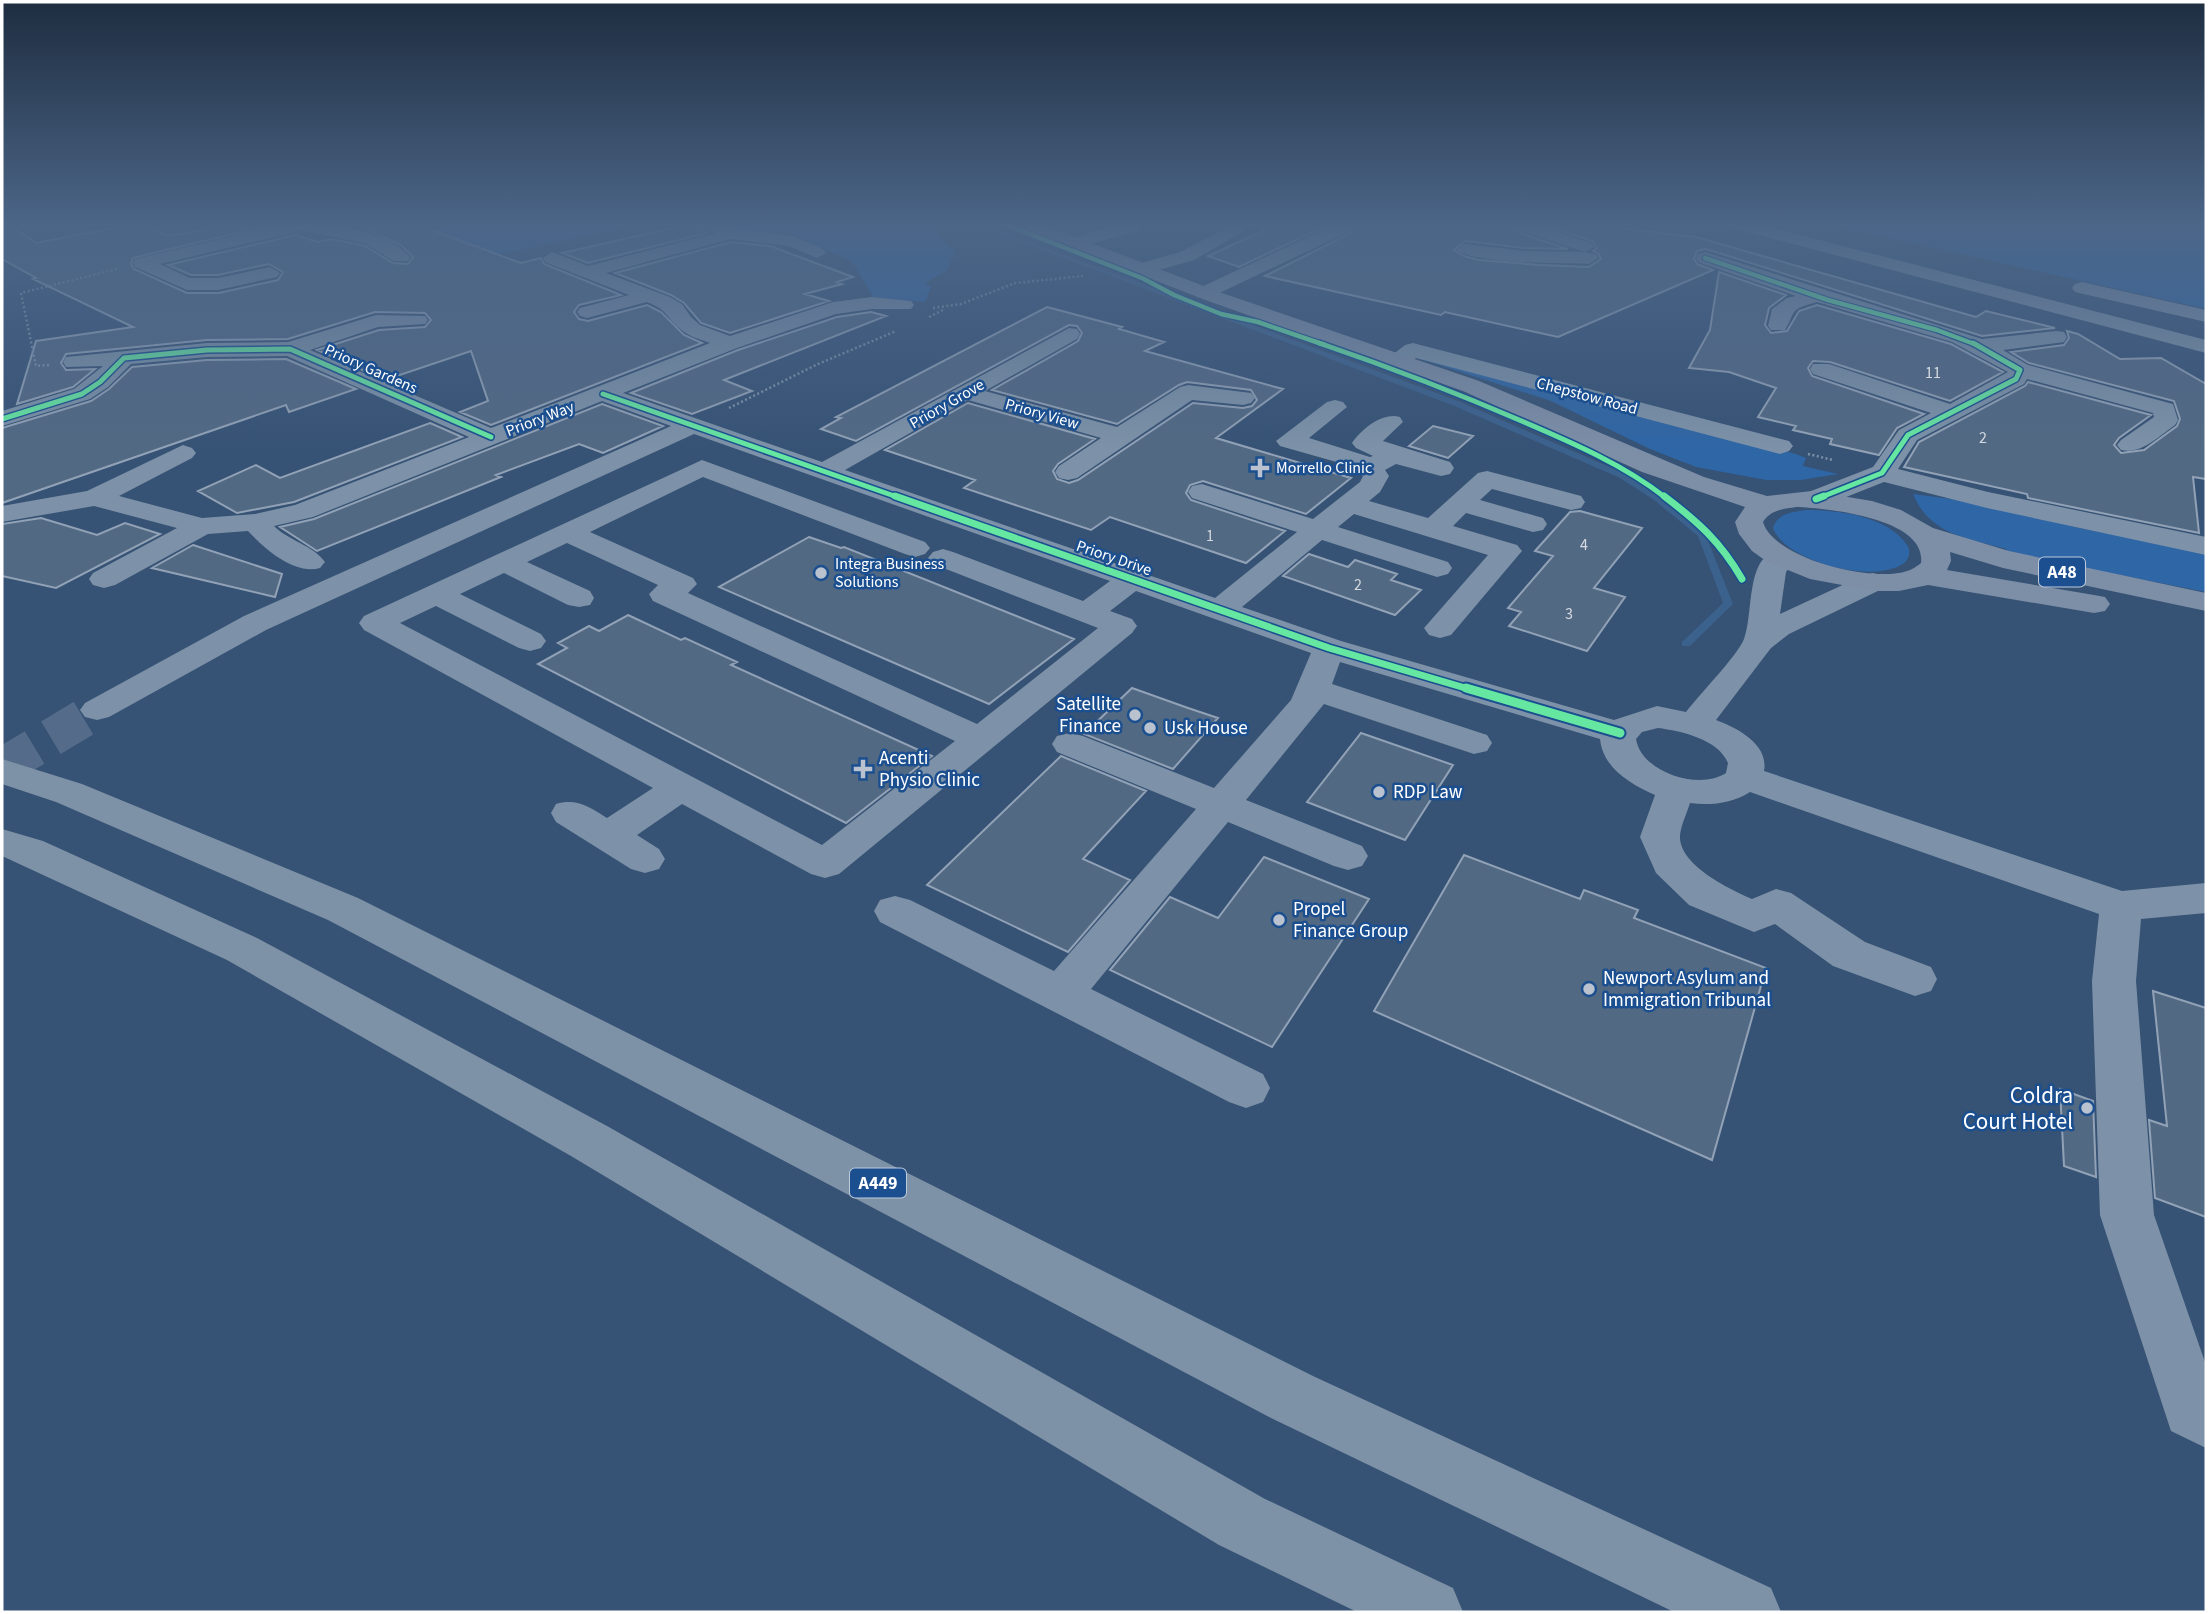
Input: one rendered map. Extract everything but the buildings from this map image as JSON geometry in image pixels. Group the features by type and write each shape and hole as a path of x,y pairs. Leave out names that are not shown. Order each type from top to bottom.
{"highway":[{"path":"2021,298 2206,347"},
{"path":"2054,298 2206,335"},
{"path":"2089,298 2206,327"},
{"path":"2128,298 2206,316"},
{"name":"A449","path":"2,771 69,793 343,909 1292,1397 1747,1612"},
{"path":"2,842 29,851 242,949 589,1141 1242,1522 1429,1612"}],"main road":[{"name":"Chepstow Road","path":"1219,298 1471,386 1651,466 1695,483 1765,504"},
{"path":"1788,499 1816,499 1885,514 1919,533 1932,544 1937,556 1935,566 1925,575 1903,581 1873,582 1840,578 1782,558 1763,546 1752,534 1749,522 1753,512 1765,504 1788,499"},
{"name":"A48","path":"1919,533 2003,559 2206,602"},
{"name":"A48","path":"1925,575 2074,599 2206,626"}],"street":[{"path":"587,312 639,298"},
{"path":"653,298 675,309 693,329 729,343"},
{"path":"1778,326 1779,313 1794,302 1809,298"},
{"path":"1825,298 1978,346 2004,358 2020,370 2165,409 2166,420 2130,445"},
{"name":"Priory Way","path":"94,498 202,526 255,523 303,511 729,343 833,308 872,303 913,313"},
{"name":"Priory Gardens","path":"74,362 207,350 290,349 373,316 418,320"},
{"name":"Priory Grove","path":"824,471 1069,334"},
{"path":"1978,346 2056,337"},
{"name":"Priory Gardens","path":"290,349 491,437"},
{"name":"Chepstow Road","path":"1396,360 1413,350 1780,446"},
{"path":"2,419 82,394 100,382 124,358"},
{"path":"1821,369 1951,412"},
{"path":"1816,499 1882,473 1908,435 2017,379 2020,370"},
{"name":"Priory View","path":"964,392 1121,436"},
{"name":"Priory View","path":"1068,472 1188,392 1243,398"},
{"name":"Priory Drive","path":"603,394 1329,648 1620,733"},
{"path":"1335,407 1289,441 1355,459 1441,468"},
{"path":"1382,461 1366,443 1391,422"},
{"path":"97,710 255,623 693,425"},
{"path":"2,514 94,498 183,453"},
{"path":"1219,610 1371,486 1382,461"},
{"path":"702,468 1121,626 825,864 375,623 567,532 702,468"},
{"path":"1882,473 1885,514"},
{"path":"1882,473 2069,519 2206,546"},
{"path":"1433,529 1487,479 1571,502"},
{"path":"1202,492 1437,568"},
{"path":"1461,503 1533,524"},
{"path":"1350,504 1507,551 1440,628"},
{"path":"255,523 272,540 310,562"},
{"path":"104,579 202,526"},
{"path":"567,532 682,584 664,594 980,739"},
{"path":"1760,641 1771,570 1782,558"},
{"path":"504,562 579,598"},
{"path":"1087,612 1132,579"},
{"path":"1695,723 1760,641 1778,627 1873,582"},
{"path":"436,594 530,640"},
{"path":"1061,994 1307,703 1329,648"},
{"path":"1314,689 1474,743"},
{"path":"1667,718 1695,723 1730,741 1741,753 1746,765 1744,777 1734,786 1718,792 1698,793 1676,789 1641,775 1628,764 1620,753 1617,742 1620,733 1628,725 1641,719 1667,718"},
{"path":"1070,744 1348,856"},
{"path":"1744,777 2121,906 2206,898"},
{"path":"608,836 681,787"},
{"path":"1676,789 1660,837 1670,863 1704,895 1754,918 1776,904 1849,954 1915,979"},
{"path":"570,813 645,859"},
{"path":"2121,906 2114,981 2127,1215 2192,1410 2206,1418"},
{"path":"895,911 1246,1088"}],"path":[{"path":"22,298 36,366 74,362"},
{"path":"913,313 945,309 973,298"},
{"path":"913,313 945,309"},
{"path":"693,425 818,364 899,330"}],"shaded area":[{"path":"887,298 926,298 925,302"},
{"path":"2159,298 2206,298 2206,309"},
{"path":"1421,356 1796,454 1806,458 1803,466 1838,474 1801,480 1766,480 1696,467 1650,449 1551,401 1417,358"},
{"path":"1913,494 1975,502 2079,528 2206,552 2206,592 2008,553 2006,549 1964,538 1940,527 1920,508"},
{"path":"1807,510 1847,513 1875,521 1899,535 1908,547 1909,557 1904,563 1891,569 1873,572 1853,571 1812,560 1794,551 1781,540 1773,528 1782,516"}],"waterway":[{"path":"1175,298 1455,403 1623,476 1657,498 1702,535 1728,604 1686,644"}],"tunnel":[{"path":"2,767 97,710"}],"cycle path":[{"path":"1182,298 1221,314 1258,322 1431,382 1604,459 1661,494 1695,520 1726,551 1742,579"},
{"path":"1816,499 1882,473 1908,435 2016,379 2020,370 1982,347 1960,338 1823,298"},
{"path":"2,419 82,394 100,382 124,358 207,350 290,349 491,437"},
{"path":"603,394 1329,648 1620,733"}],"place":[{"name":"Morrello Clinic","path":"1260,468"},
{"name":"Integra Business Solutions","path":"821,573"},
{"name":"Satellite Finance","path":"1135,715"},
{"name":"Usk House","path":"1150,728"},
{"name":"Acenti Physio Clinic","path":"863,769"},
{"name":"RDP Law","path":"1379,792"},
{"name":"Propel Finance Group","path":"1279,920"},
{"name":"Newport Asylum and Immigration Tribunal","path":"1589,989"},
{"name":"Coldra Court Hotel","path":"2087,1108"}]}
